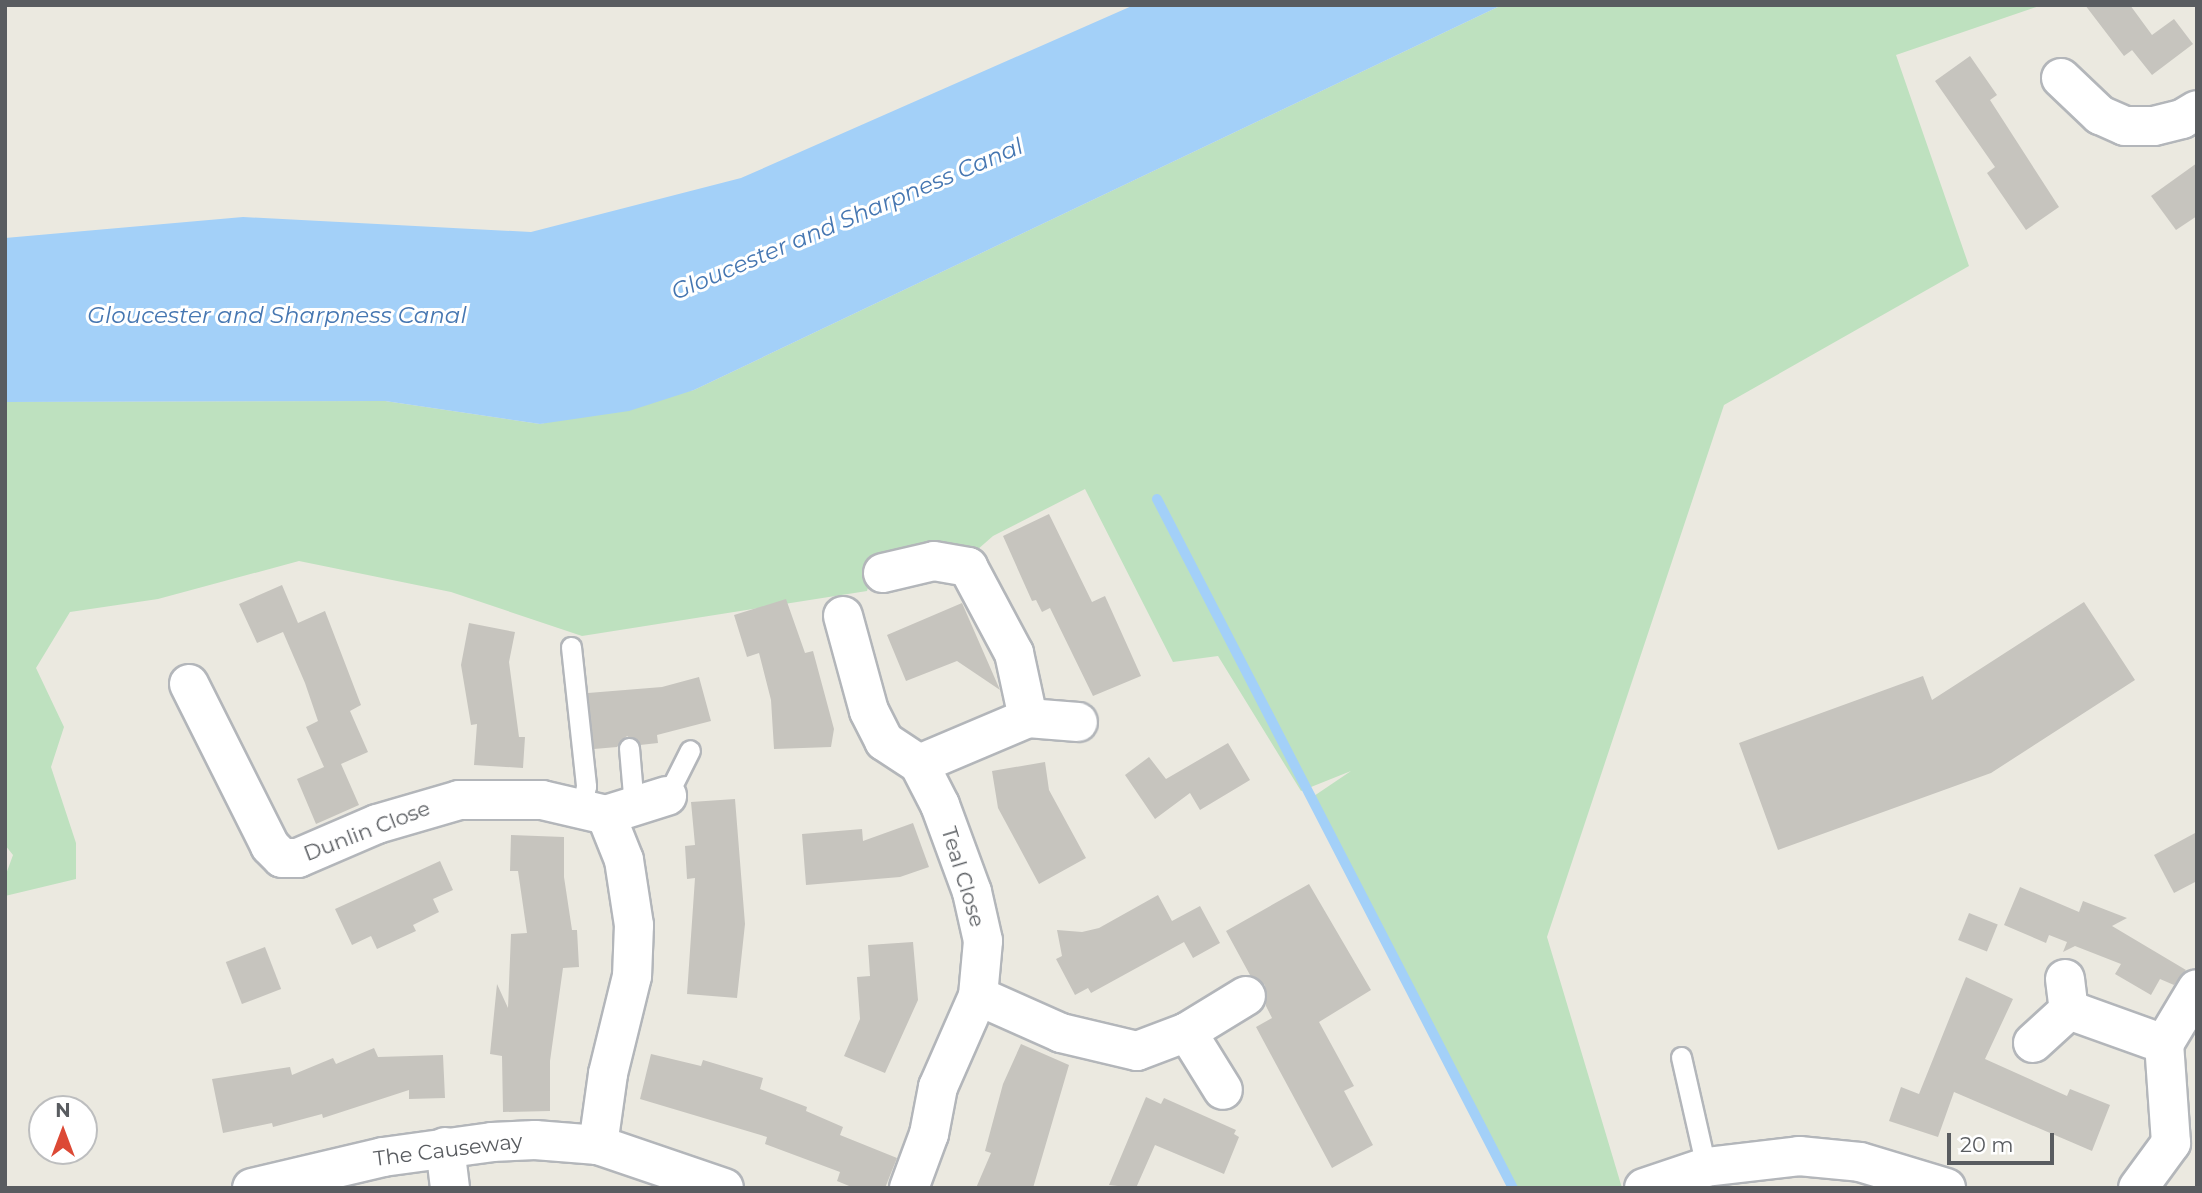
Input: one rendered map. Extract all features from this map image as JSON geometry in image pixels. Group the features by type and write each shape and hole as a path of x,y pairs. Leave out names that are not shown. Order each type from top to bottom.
{"street":[{"path":"2061,78 2100,115 2125,126 2154,126 2182,119 2197,110"},
{"path":"883,573 934,561 968,567 1014,653 1028,718"},
{"path":"843,616 869,711 884,741 919,764 1028,718 1079,722"},
{"name":"Dunlin Close","path":"190,684 270,846 282,858 299,858 377,824 459,800 531,800 622,806"},
{"name":"Teal Close","path":"909,1188 929,1134 938,1087 978,996 983,941 972,892 919,764"},
{"path":"597,1145 608,1074 632,976 634,925 624,860 622,806"},
{"path":"2138,1188 2171,1143 2164,1044 2197,989"},
{"path":"2033,1043 2067,994 2164,1044"},
{"path":"978,996 1061,1033 1137,1051 1187,1032 1246,996"},
{"path":"1187,1032 1223,1090"},
{"name":"The Causeway","path":"253,1188 349,1163 445,1147 535,1140 597,1145 724,1188"},
{"path":"445,1147 450,1188"},
{"path":"1644,1188 1706,1167 1800,1156 1860,1162 1928,1184"}],"lane":[{"path":"571,647 586,786 622,806"},
{"path":"622,806 629,748"},
{"path":"622,806 690,750"},
{"path":"1681,1057 1706,1167"}],"green space":[{"path":"1502,5 2042,5 1896,55 1969,266 1724,405 1547,937 1622,1188 1511,1188 1314,796 1351,771 1301,791 1218,656 1173,662 1085,489 993,536 977,550 875,564 867,591 582,636 451,592 299,561 158,599 70,612 36,668 64,727 51,767 76,843 76,879 5,896 5,877 13,855 5,845 5,402 385,401 540,424 694,390"}],"water":[{"name":"Gloucester and Sharpness Canal","path":"1134,5 1502,5 694,390 629,411 540,424 385,401 5,402 5,238 243,217 531,232 741,178"}],"building":[{"path":"2085,5 2130,5 2152,35 2174,19 2193,44 2152,75 2132,50 2124,56"},
{"path":"1970,56 1997,95 1990,100 2059,207 2026,230 1987,173 1995,167 1935,81"},
{"path":"2197,163 2197,216 2176,230 2151,196"},
{"path":"1049,514 1092,602 1105,596 1141,676 1093,696 1050,608 1042,612 1036,600 1032,601 1003,536"},
{"path":"282,585 298,623 325,611 361,705 350,711 368,752 341,764 359,805 316,824 297,779 324,767 306,727 318,721 305,683 283,632 257,643 239,604"},
{"path":"786,599 805,653 813,651 834,729 831,747 774,749 771,700 759,653 747,657 734,615"},
{"path":"2084,602 2135,680 1991,773 1778,850 1739,743 1923,676 1932,700"},
{"path":"962,603 1000,690 957,661 906,681 887,635"},
{"path":"469,623 515,632 509,662 519,737 525,737 523,768 474,765 477,724 471,725 461,665"},
{"path":"699,677 711,721 657,735 658,743 640,745 627,736 617,747 594,749 588,693 662,687"},
{"path":"1228,743 1250,780 1200,810 1190,793 1155,819 1125,775 1149,757 1166,779"},
{"path":"1045,762 1049,790 1086,858 1039,884 998,808 992,771"},
{"path":"735,799 745,924 737,998 687,994 695,878 687,879 685,846 695,845 691,802"},
{"path":"913,823 929,867 900,877 806,885 802,834 862,829 863,841"},
{"path":"2197,832 2197,881 2174,893 2154,855"},
{"path":"511,835 564,837 564,877 572,930 577,930 579,967 563,968 550,1061 550,1111 503,1112 502,1056 490,1054 497,984 508,1008 511,934 527,933 518,871 510,871"},
{"path":"440,861 453,890 433,899 439,912 413,925 416,931 377,949 371,936 352,945 335,909"},
{"path":"1309,884 1371,990 1319,1022 1354,1086 1344,1091 1373,1145 1332,1168 1256,1027 1272,1018 1266,1006 1265,985 1250,975 1226,931"},
{"path":"2020,887 2079,912 2083,901 2127,918 2112,926 2186,970 2174,985 2160,979 2151,995 2115,974 2121,964 2075,946 2063,952 2067,942 2049,935 2046,943 2004,925"},
{"path":"1158,895 1172,921 1200,906 1220,943 1193,958 1184,942 1091,993 1088,988 1075,995 1056,959 1062,956 1057,930 1082,932 1099,928"},
{"path":"1969,913 1998,925 1987,952 1958,940"},
{"path":"913,942 918,1000 885,1073 844,1056 860,1019 857,977 870,976 868,945"},
{"path":"265,947 281,989 242,1004 226,962"},
{"path":"1966,977 2013,999 1985,1059 2067,1096 2070,1089 2110,1105 2092,1151 1954,1092 1938,1137 1889,1121 1901,1087 1919,1094"},
{"path":"1021,1044 1069,1065 1033,1188 976,1188 991,1153 985,1151 1003,1084"},
{"path":"374,1048 378,1057 443,1055 445,1098 409,1099 409,1090 323,1118 322,1114 273,1127 272,1123 223,1133 212,1079 290,1067 292,1075 333,1058 336,1064"},
{"path":"651,1054 701,1066 703,1060 763,1078 760,1089 807,1107 806,1111 843,1127 840,1135 897,1158 885,1188 854,1188 837,1181 840,1172 765,1144 767,1137 640,1099"},
{"path":"1146,1097 1161,1104 1164,1098 1236,1130 1234,1134 1239,1137 1224,1174 1155,1145 1136,1188 1109,1185"}],"waterway":[{"path":"1157,499 1513,1188"}]}
